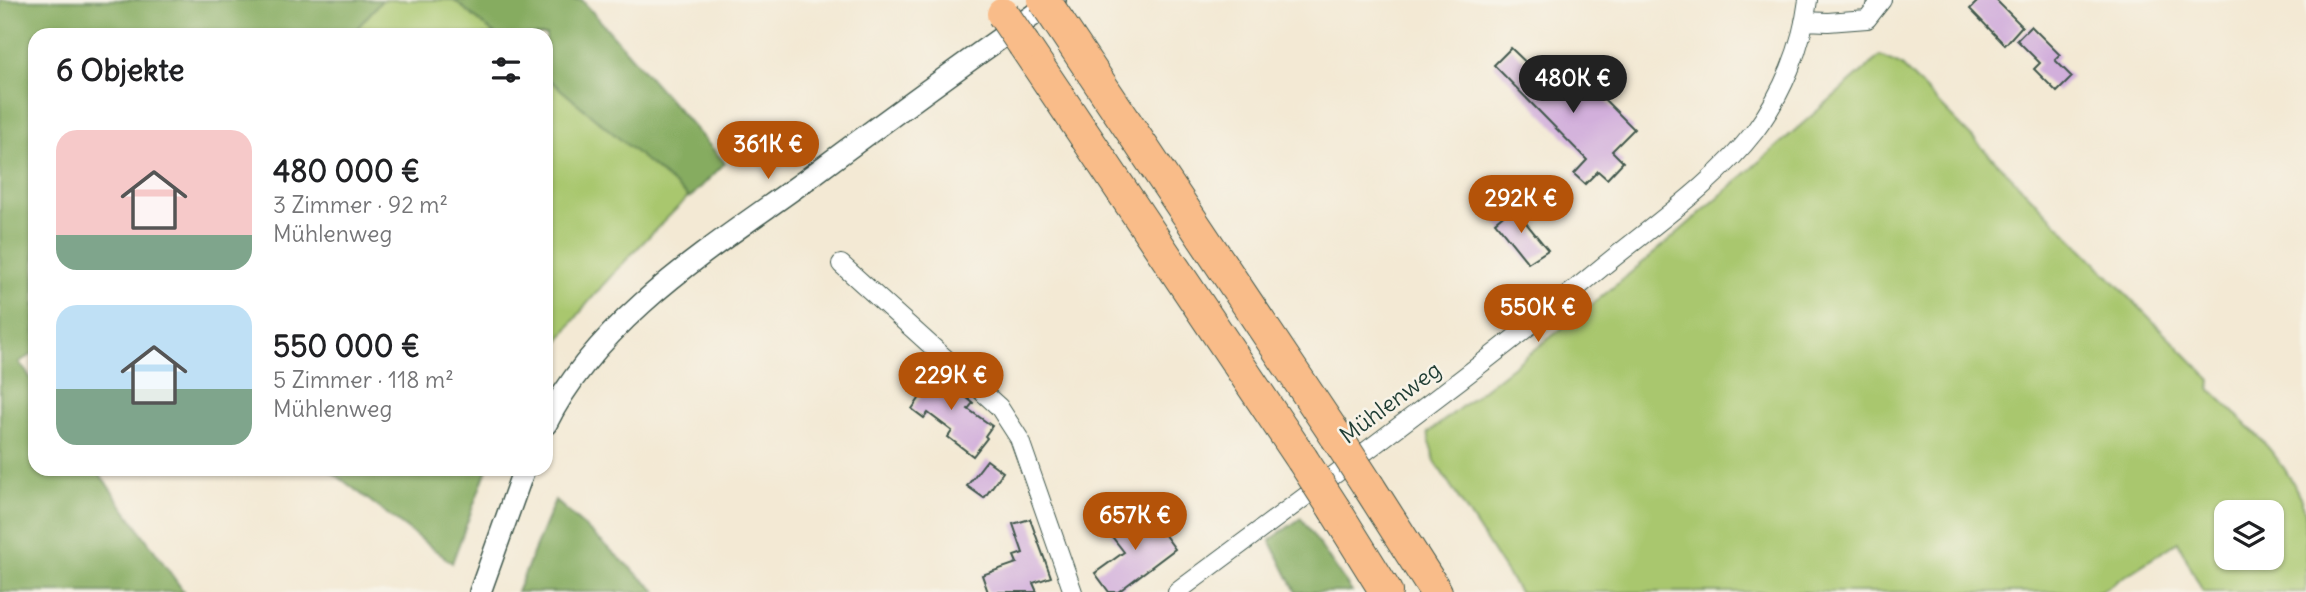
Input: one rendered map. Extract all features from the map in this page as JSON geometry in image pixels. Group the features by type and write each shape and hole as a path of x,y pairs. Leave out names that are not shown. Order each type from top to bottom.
{"highway":[{"path":"997,7 1183,278 1386,592"},
{"path":"1053,8 1436,592"}],"street":[{"name":"Mühlenweg","path":"1177,592 1542,316 1712,177 1754,132 1780,92 1795,56 1808,0"},
{"path":"1804,20 1828,22 1867,19 1882,0"},
{"path":"553,410 605,338 689,263 1053,8"},
{"path":"841,264 999,407 1011,423 1019,438 1073,592"},
{"path":"480,592 521,476"}],"green space":[{"path":"0,0 382,0 357,28 28,28 28,357 19,362 28,374 28,476 101,476 184,592 0,592"},
{"path":"382,0 454,0 488,28 357,28"},
{"path":"454,0 582,0 725,163 690,198 553,83 553,28 488,28"},
{"path":"1880,56 1901,65 2211,380 2210,389 2278,459 2289,475 2305,511 2306,592 2203,592 2178,542 2100,592 1519,592 1434,460 1428,433 1588,308"},
{"path":"553,83 689,196 594,296 553,351"},
{"path":"337,476 484,476 452,563"},
{"path":"555,500 657,592 517,592"},
{"path":"1301,518 1352,592 1296,592 1270,540"}],"building":[{"path":"1979,0 1996,0 2022,26 2005,45 1970,9"},
{"path":"2031,26 2060,55 2055,60 2072,77 2057,92 2034,69 2040,63 2017,40"},
{"path":"1511,48 1559,94 1579,74 1634,129 1612,151 1623,162 1607,179 1598,171 1585,184 1574,174 1587,160 1494,65"},
{"path":"1513,207 1548,250 1528,263 1495,222"},
{"path":"931,368 973,403 968,409 992,426 985,436 987,438 973,456 948,437 952,431 928,413 924,418 912,409 921,396 914,391"},
{"path":"987,460 1003,472 984,498 967,486"},
{"path":"1145,508 1175,549 1118,592 1109,592 1095,573 1124,552 1110,534"},
{"path":"1030,519 1051,577 1033,583 1037,592 988,592 982,575 1017,563 1014,556 1023,553 1013,524"}]}
